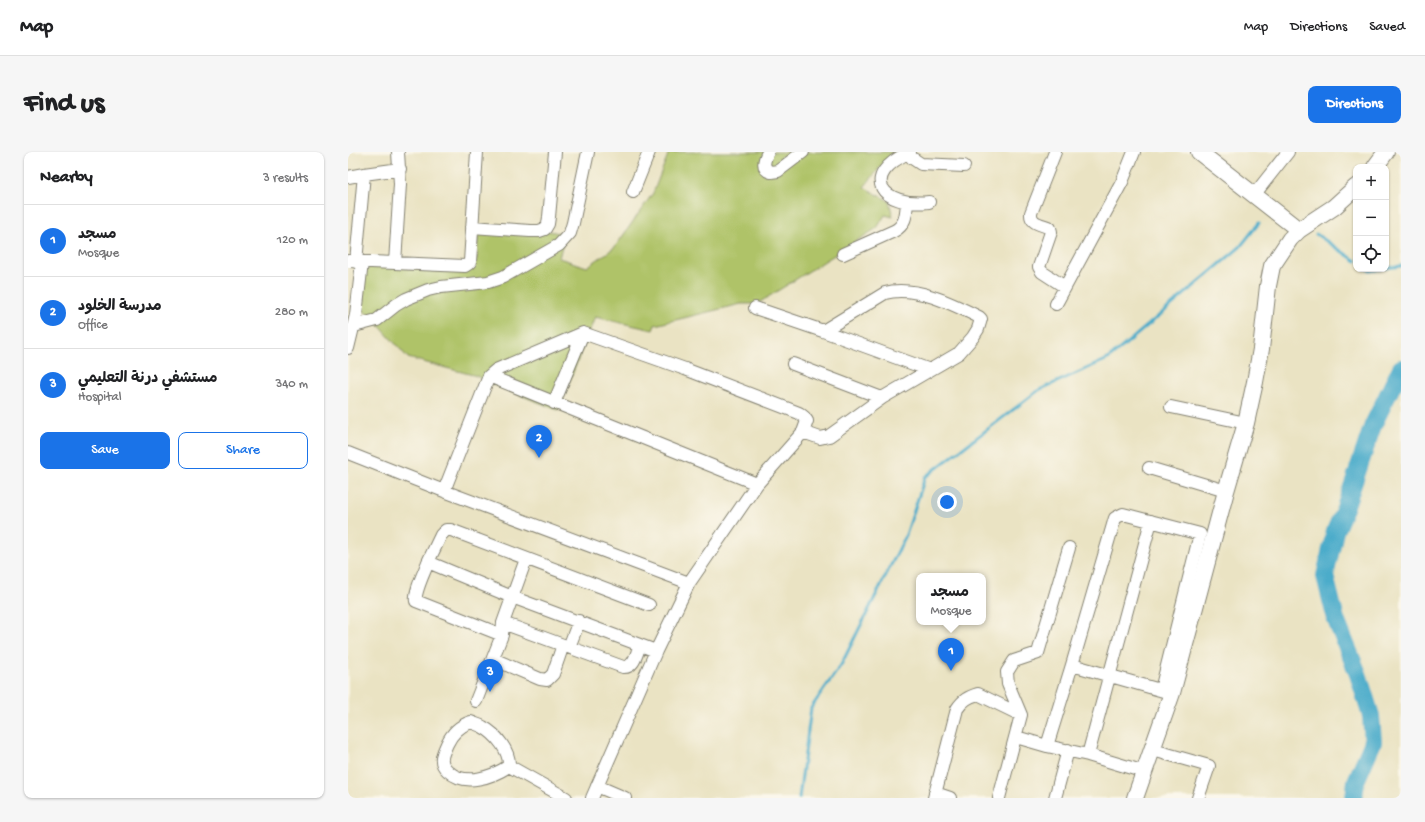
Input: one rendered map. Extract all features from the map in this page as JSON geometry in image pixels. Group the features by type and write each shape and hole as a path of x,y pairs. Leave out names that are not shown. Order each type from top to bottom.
{"street":[{"path":"396,262 400,169 398,152"},
{"path":"355,261 467,265 470,262 477,152"},
{"path":"472,227 530,231 545,229 548,224 549,217 555,152"},
{"path":"354,326 377,320 406,299 428,290 441,287 488,282 503,277 559,246 570,233 588,152"},
{"path":"633,192 649,152"},
{"path":"768,152 764,161 764,167 768,171 775,172 803,152"},
{"path":"929,202 907,202 885,192 880,183 882,175 890,164 909,152 914,161 921,164 964,166"},
{"path":"1055,152 1031,216 1032,220 1048,227 1051,232 1039,269 1065,287"},
{"path":"1056,304 1122,182 1134,152"},
{"path":"1199,152 1300,230"},
{"path":"1254,195 1288,152"},
{"path":"1377,164 1386,152"},
{"path":"348,177 400,169"},
{"path":"348,346 354,326 355,261 364,174"},
{"path":"1166,692 1246,423 1255,382 1270,271 1277,257 1300,230 1334,207 1353,190"},
{"path":"843,254 894,231 901,226 905,220 907,202"},
{"path":"803,432 816,438 826,437 882,398 959,353 967,346 978,329 981,320 980,317 962,308 934,298 918,293 894,290 885,293 823,331"},
{"path":"755,308 930,370"},
{"path":"554,403 583,333"},
{"path":"444,491 489,376 496,370 583,333 685,369 799,413 807,421 803,432 757,484 690,583 656,651 592,798"},
{"path":"793,364 882,398"},
{"path":"489,376 757,484"},
{"path":"1171,407 1246,423"},
{"path":"348,453 444,491 690,583"},
{"path":"1149,468 1226,491"},
{"path":"1047,746 1115,518 1123,514 1200,534 1153,750 1135,798"},
{"path":"1088,755 1151,521"},
{"path":"640,645 632,665 628,668 623,668 566,646 503,629 416,601 416,592 441,535 444,531 448,530 649,605"},
{"path":"999,798 1021,715 1008,684 1007,672 1014,661 1038,653 1069,548"},
{"path":"476,701 493,659 512,597 526,559"},
{"path":"428,562 512,597 656,651"},
{"path":"493,659 540,679 547,680 553,674 579,621"},
{"path":"1072,665 1166,692"},
{"path":"950,798 934,796 957,709 961,703 967,698 978,694 1021,715"},
{"path":"471,722 483,727 495,736 503,747 509,760 509,766 488,777 460,779 443,767 441,756 453,732 471,722"},
{"path":"1016,737 1047,746 1088,755 1145,772"},
{"path":"1054,798 1068,750"},
{"path":"1153,750 1209,766 1198,798"},
{"path":"509,766 566,798"},
{"path":"597,786 625,798"}],"green space":[{"path":"669,152 893,152 864,187 889,201 893,217 885,215 877,228 757,304 741,304 655,325 653,330 595,317 558,410 484,381 477,376 408,358 376,322 361,308 366,266 474,268 477,256 478,233 549,231 565,234 559,258 587,267 615,247 653,193"}],"waterway":[{"path":"799,798 811,708 841,665 906,535 925,477 1039,390 1108,359 1240,247 1259,223"},
{"path":"1316,234 1353,259"},
{"path":"1389,268 1401,266"},
{"path":"1354,798 1356,781 1373,742 1371,716 1358,674 1336,620 1325,576 1335,531 1345,508 1373,425 1401,368"}],"place":[{"name":"مدرسة الخلود","path":"539,458"},
{"name":"مسجد","path":"951,671"},
{"name":"مستشفي درنة التعليمي","path":"490,692"}]}
